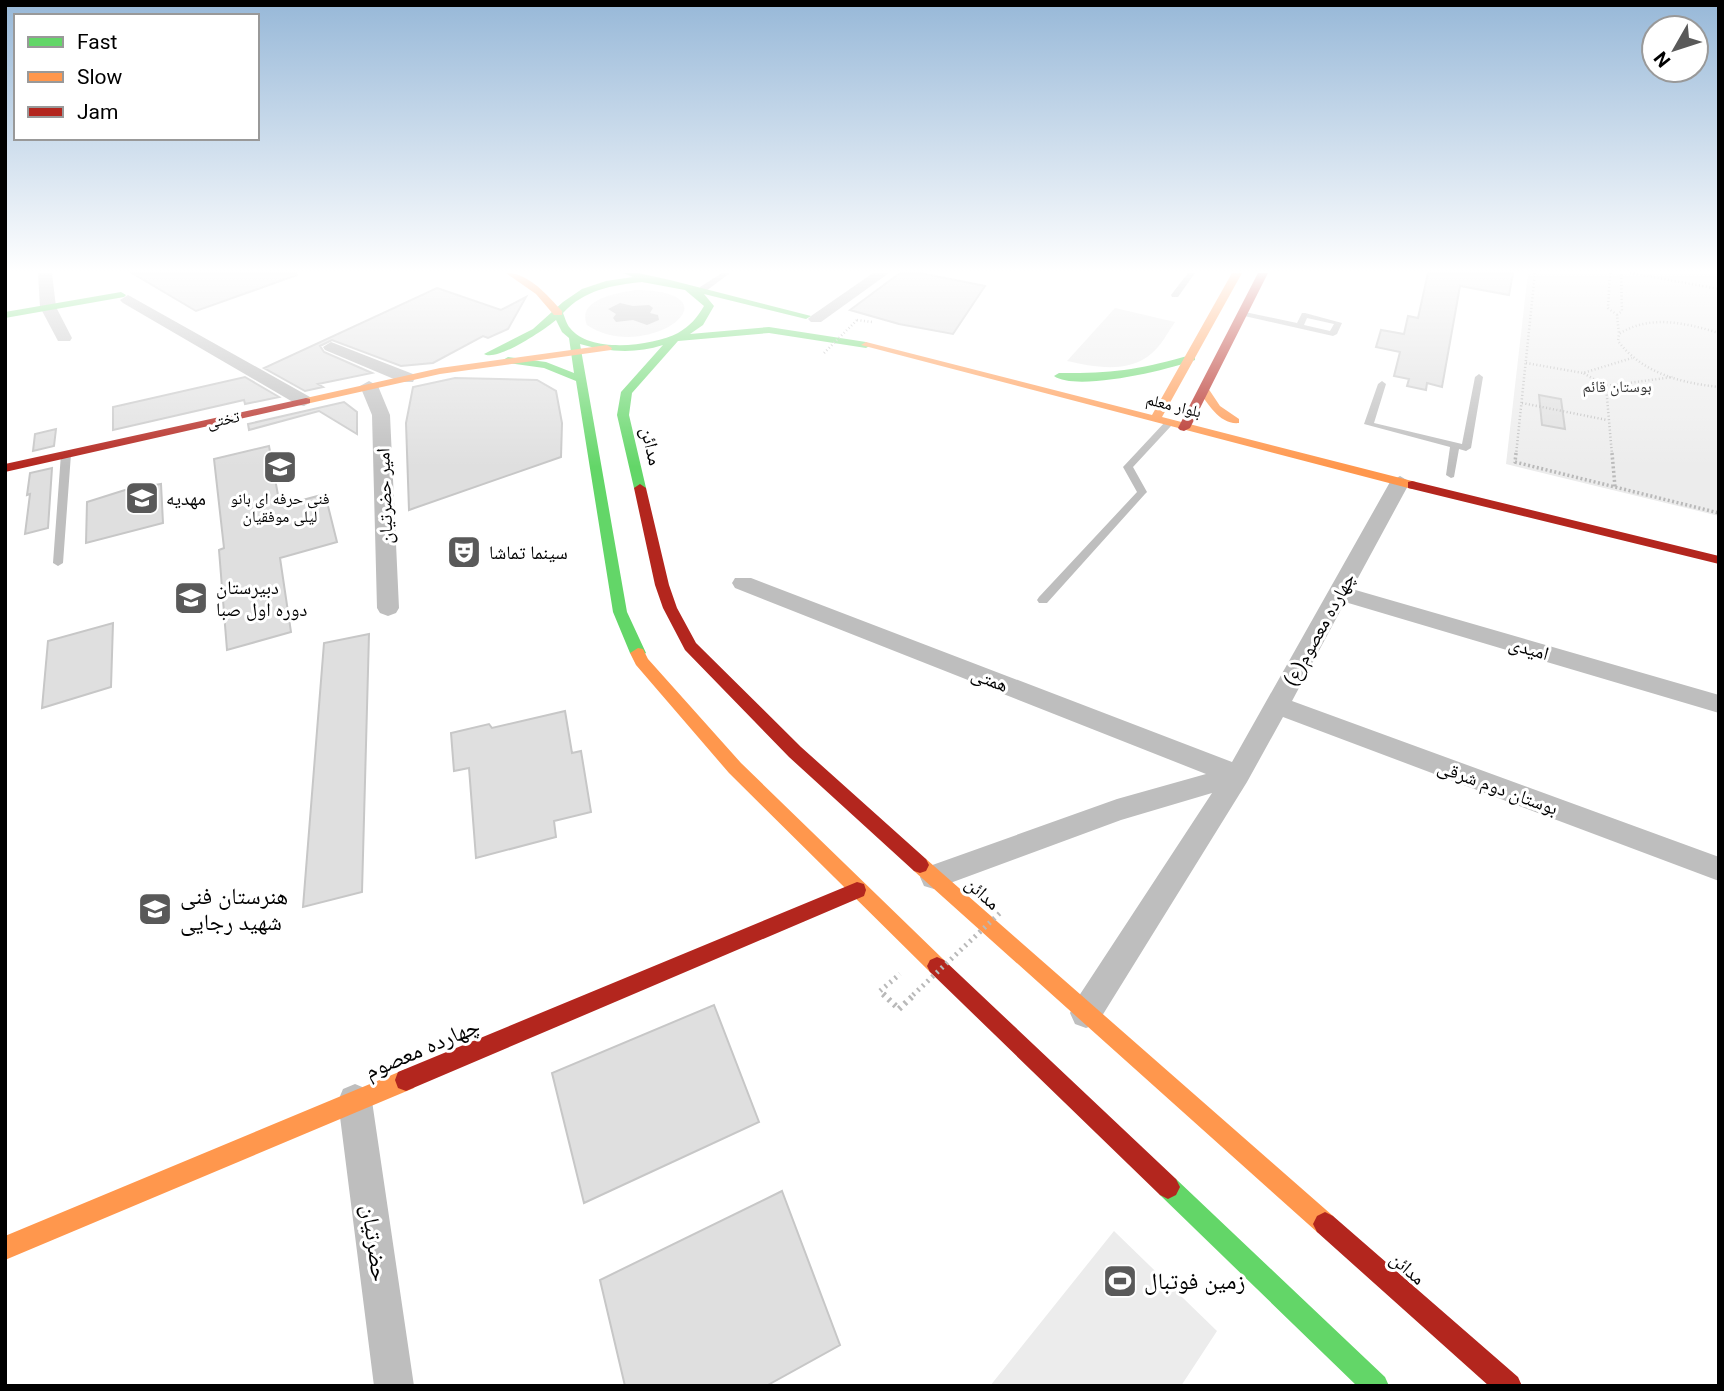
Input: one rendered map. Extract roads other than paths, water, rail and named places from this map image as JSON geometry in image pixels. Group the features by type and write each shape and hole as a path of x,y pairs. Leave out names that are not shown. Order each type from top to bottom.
{"main road":[{"name":"تختی","path":"5,468 440,370 498,351 524,338"},
{"path":"569,338 576,345 620,612 641,661 735,768 857,890 1376,1386"},
{"name":"بلوار معلم","path":"612,347 634,346 675,338"},
{"name":"مدائن","path":"675,338 628,392 623,415 662,585 670,608 690,646 796,752 934,877 1509,1386"},
{"name":"بلوار معلم","path":"831,338 1719,560"},
{"path":"897,338 982,358"},
{"path":"1202,338 1191,358 1158,402 1169,424 1193,410 1230,338"},
{"name":"تختی","path":"440,370 508,360 576,345 612,347"},
{"name":"بلوار معلم","path":"1125,393 1053,374 1140,376 1167,369 1191,358"},
{"path":"508,360 528,361 559,368 582,380"},
{"name":"بلوار معلم","path":"1158,402 1241,423 1216,408 1204,390"},
{"name":"چهارده معصوم","path":"5,1248 857,890"}],"street":[{"path":"194,338 304,401"},
{"path":"331,347 407,378"},
{"name":"امیر حضرتیان","path":"369,386 381,415 388,608"},
{"name":"چهارده معصوم(ع)","path":"1086,1013 1238,775 1400,482"},
{"name":"همتی","path":"743,583 1238,775"},
{"name":"امیدی","path":"1339,593 1719,704"},
{"name":"بوستان دوم شرقی","path":"1277,705 1719,869"},
{"path":"934,877 1117,810 1238,775"},
{"name":"حضرتیان","path":"355,1101 394,1386"}],"lane":[{"path":"1382,384 1369,424 1466,448 1479,377"},
{"path":"1043,600 1142,492 1128,467 1169,424"},
{"path":"1451,475 1455,445"},
{"path":"58,563 66,454"}],"place":[{"name":"فنی حرفه ای بانو لیلی موفقیان","path":"280,467"},
{"name":"مهدیه","path":"142,498"},
{"name":"سینما تماشا","path":"464,552"},
{"name":"دبیرستان دوره اول صبا","path":"191,598"},
{"name":"هنرستان فنی شهید رجایی","path":"155,909"},
{"name":"زمین فوتبال","path":"1120,1281"}],"park label":[{"name":"بوستان قائم","path":"1617,386"}]}
